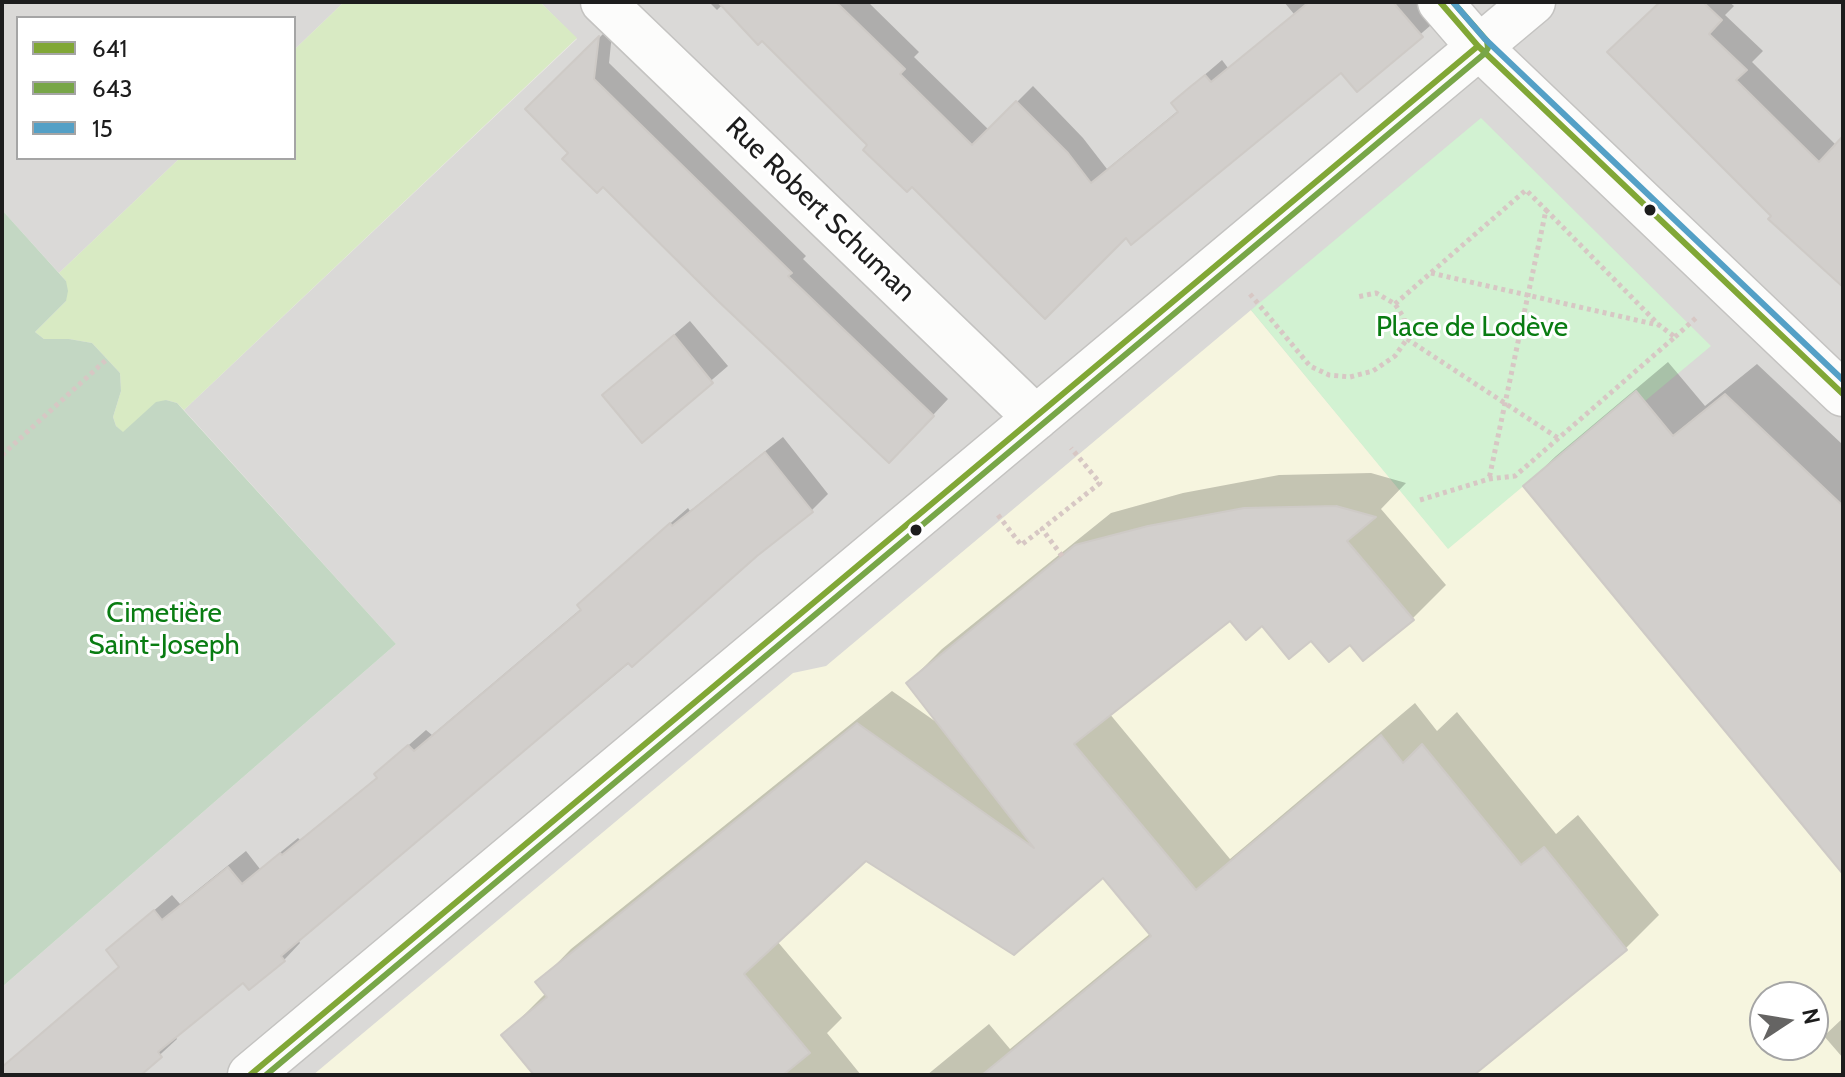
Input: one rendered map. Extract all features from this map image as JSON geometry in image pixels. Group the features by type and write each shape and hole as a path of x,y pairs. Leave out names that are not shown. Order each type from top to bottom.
{"street":[{"name":"Rue Robert Schuman","path":"603,2 1036,418"},
{"path":"1440,2 1478,46 1843,394"},
{"path":"250,1075 1533,2"}],"path":[{"path":"1395,304 1526,190 1659,325 1675,337 1515,476 1489,479 1420,500"},
{"path":"1489,479 1546,210"},
{"path":"1431,273 1659,325"},
{"path":"1250,294 1310,366 1329,375 1350,377 1373,371 1395,356 1407,339 1404,318 1395,304 1376,293 1357,297"},
{"path":"1407,339 1558,438"},
{"path":"2,455 107,359"},
{"path":"998,515 1021,545 1100,483 1071,448"},
{"path":"1042,529 1062,556"}],"shaded area":[{"path":"2,2 344,2 296,48 296,16 16,16 16,160 178,160 59,273 2,210"},
{"path":"540,2 1843,2 1843,1075 2,1075 2,987 396,644 184,410 577,39"},
{"path":"1251,310 1448,548 1636,391 1673,435 1725,394 1779,446 1763,460 1843,654 1843,1075 313,1075 793,673 826,666"}],"green space":[{"path":"344,2 540,2 577,38 184,410 177,403 166,400 123,433 113,417 121,391 120,373 92,343 44,339 35,332 66,301 66,281 59,273 178,160 296,160 296,48"},
{"name":"Place de Lodève","path":"1481,118 1711,346 1645,401 1636,392 1448,549 1251,310"},
{"name":"Cimetière Saint-Joseph","path":"2,210 66,281 66,301 35,332 44,339 92,343 120,373 121,391 113,417 116,426 123,432 156,402 166,400 177,403 396,644 2,987"}],"building":[{"path":"718,2 836,2 905,69 900,74 972,145 1016,101 1068,153 1091,183 1178,112 1171,103 1190,87 1205,75 1211,82 1309,2 1393,2 1423,37 1357,92 1341,73 1131,245 1126,238 1045,319 912,187 907,192 863,150 867,145 762,41 758,45"},
{"path":"1660,2 1703,2 1722,20 1709,34 1747,70 1736,80 1819,162 1843,136 1843,287 1768,219 1771,216 1607,52"},
{"path":"599,36 594,79 792,273 788,276 934,416 889,463 603,187 597,193 562,159 568,153 525,109"},
{"path":"674,335 713,383 642,443 602,395"},
{"path":"1636,391 1673,436 1725,394 1843,506 1843,874 1523,486"},
{"path":"765,452 813,512 757,556 632,667 628,663 281,956 285,961 249,990 243,983 158,1052 162,1057 141,1075 2,1075 2,1067 119,967 106,950 154,910 162,920 228,867 242,884 280,853 282,855 377,778 374,774 408,745 414,751 581,610 577,605 670,523 672,526"},
{"path":"1336,506 1376,517 1347,541 1414,620 1363,661 1350,645 1329,662 1311,641 1289,659 1262,626 1246,640 1230,621 1074,744 1196,890 1381,735 1403,763 1422,744 1521,865 1544,847 1627,950 1474,1075 982,1075 1151,936 1103,878 1014,955 866,861 744,974 810,1053 783,1075 534,1075 501,1035 547,997 535,982 857,723 1034,848 906,683 1075,545 1148,526 1244,508"}],"transit line":[{"name":"641","path":"1440,2 1478,46 1843,394"},
{"name":"643","path":"266,1075 1484,54 1488,48 1487,41 1453,2"},
{"name":"15","path":"1453,2 1485,39 1843,380"},
{"name":"641","path":"250,1075 1478,46"}]}
